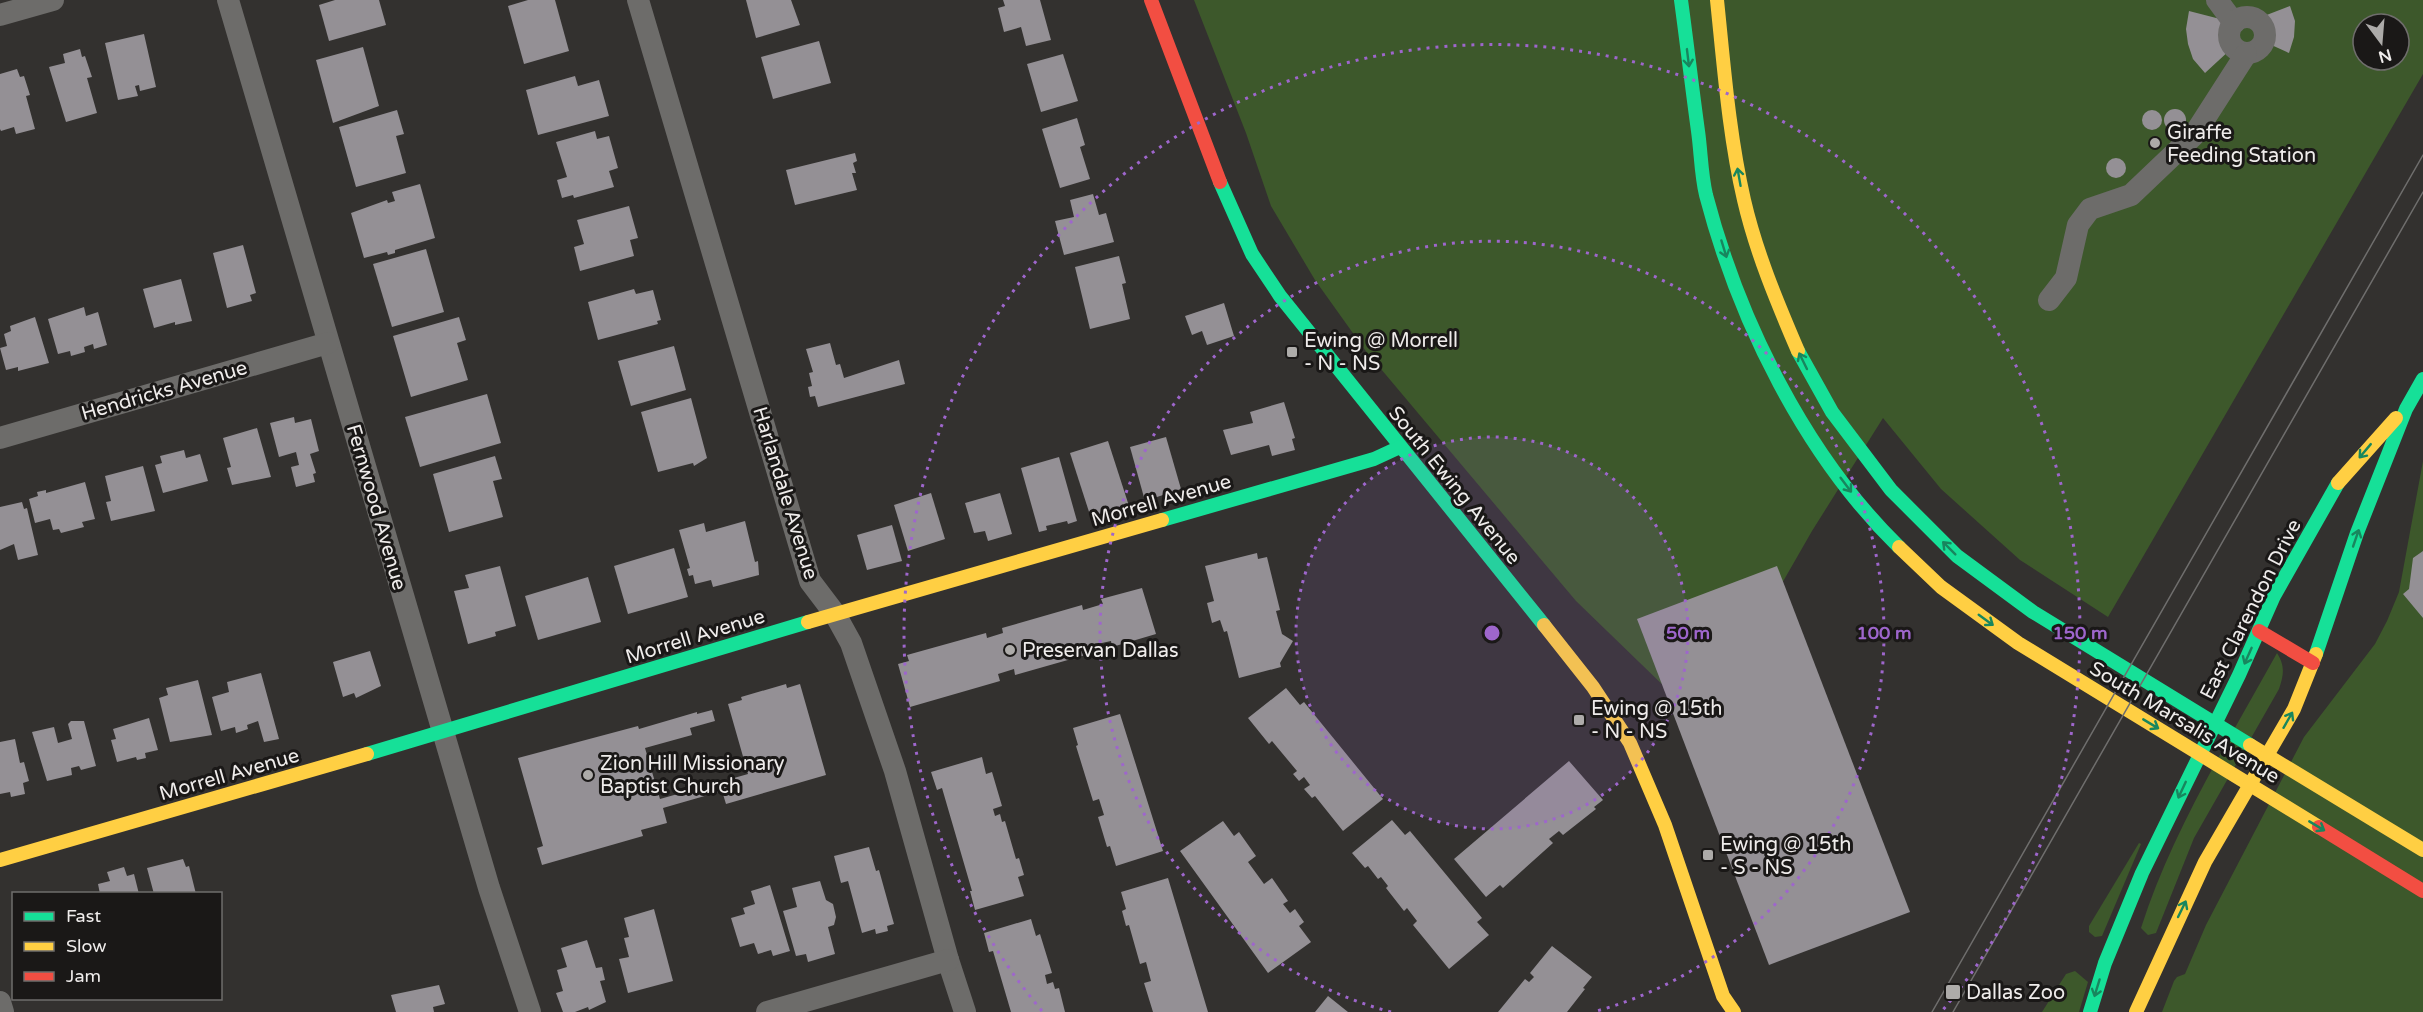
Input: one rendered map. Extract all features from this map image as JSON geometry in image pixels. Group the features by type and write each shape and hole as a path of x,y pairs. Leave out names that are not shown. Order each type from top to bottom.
{"street":[{"path":"0,15 53,0"},
{"name":"Fernwood Avenue","path":"228,0 489,888 530,1012"},
{"name":"Harlandale Avenue","path":"638,0 810,581 835,614 850,643 895,771 948,960 965,1012"},
{"name":"South Ewing Avenue","path":"1151,0 1229,206 1252,254 1281,296 1593,687 1630,743 1665,825 1723,996 1734,1012"},
{"name":"South Marsalis Avenue","path":"1681,0 1706,193 1734,282 1772,366 1811,439 1873,520 1941,587 2018,643 2423,891"},
{"name":"South Marsalis Avenue","path":"1717,0 1728,112 1744,201 1771,288 1803,362 1832,412 1891,490 1957,556 2033,612 2423,850"},
{"path":"2217,0 2234,23"},
{"path":"2251,17 2259,21 2265,29 2266,38 2262,47 2246,54 2238,51 2232,45 2229,32 2234,23 2242,18 2251,17"},
{"path":"2049,300 2066,278 2078,225 2090,209 2131,195 2194,135 2246,54"},
{"name":"Hendricks Avenue","path":"0,438 328,343"},
{"name":"East Clarendon Drive","path":"2136,1012 2152,962 2205,862 2294,709 2406,409 2423,379"},
{"name":"East Clarendon Drive","path":"2090,1012 2142,873 2274,596 2333,489 2374,439 2406,409"},
{"name":"Morrell Avenue","path":"0,860 443,732 835,614 1364,462 1400,447"},
{"path":"2259,631 2313,663"},
{"path":"767,1012 948,960"},
{"name":"South Ewing Avenue","path":"1723,996 1723,1012"},
{"path":"0,1002 3,1012"}],"green space":[{"path":"1194,0 2423,0 2423,74 2108,617 2020,560 1941,489 1883,418 1812,531 1702,723 1576,601 1365,350 1315,280 1271,206 1246,133"},
{"path":"2423,461 2423,1012 2162,1012 2174,981 2185,974 2206,925 2304,737 2375,644 2387,621 2399,592"},
{"path":"2277,653 2283,670 2279,689 2194,838 2156,933 2148,935 2141,928 2168,857 2202,788"},
{"path":"2139,843 2141,844 2102,936 2095,937 2089,932 2089,926"},
{"path":"2075,971 2088,982 2079,1012 2042,1012 2066,974"}],"building":[{"path":"335,0 379,0 386,25 329,41 319,5"},
{"path":"528,0 555,0 569,51 524,64 508,6"},
{"path":"746,0 791,0 800,25 756,38"},
{"path":"1003,0 1040,0 1051,40 1026,46 1021,27 1004,32 998,8 1005,6"},
{"path":"2290,6 2295,21 2294,37 2289,53 2267,43 2267,25 2264,16"},
{"path":"2189,11 2224,20 2223,29 2231,49 2205,73 2193,59 2188,44 2186,29"},
{"path":"144,34 156,87 140,91 139,85 135,86 138,96 118,100 105,43"},
{"path":"819,41 831,83 773,99 761,57"},
{"path":"363,47 379,106 333,123 316,60"},
{"path":"80,49 82,57 85,56 92,77 87,78 97,113 66,122 49,67 65,63 63,54"},
{"path":"1063,54 1078,101 1041,112 1027,64"},
{"path":"17,69 20,77 24,76 30,95 26,96 35,129 16,134 14,127 1,131 0,129 0,74"},
{"path":"575,76 578,86 599,80 609,116 538,135 526,90"},
{"path":"2175,109 2185,116 2186,120 2179,130 2175,131 2165,124 2164,120 2171,110"},
{"path":"397,110 404,134 396,136 406,173 356,187 339,127"},
{"path":"2148,110 2156,110 2162,116 2162,124 2156,130 2148,130 2142,124 2142,116"},
{"path":"1077,118 1085,145 1080,147 1090,179 1060,188 1042,129"},
{"path":"595,131 597,139 609,136 618,168 609,171 614,187 574,198 573,195 562,198 557,180 567,177 556,142"},
{"path":"855,153 857,161 853,163 856,173 852,173 857,190 795,205 786,170"},
{"path":"2112,158 2120,158 2126,164 2126,172 2120,178 2112,178 2106,172 2106,164"},
{"path":"420,184 435,238 395,250 395,253 388,255 387,252 364,258 351,213 387,200 388,203 395,201 392,192"},
{"path":"1093,194 1099,215 1106,213 1114,242 1064,255 1055,221 1074,217 1070,200"},
{"path":"629,206 638,238 630,240 634,256 580,271 574,247 584,244 577,220"},
{"path":"243,245 256,293 250,295 252,301 227,308 213,253"},
{"path":"426,249 444,312 392,327 373,264"},
{"path":"1119,256 1126,283 1122,284 1130,319 1090,329 1075,267"},
{"path":"181,279 192,321 175,325 175,322 154,328 143,289"},
{"path":"634,289 636,294 653,290 661,320 657,321 658,324 598,340 588,302"},
{"path":"1224,303 1234,336 1207,345 1202,331 1192,335 1185,316"},
{"path":"84,307 86,316 98,312 107,345 94,349 93,344 84,347 85,352 71,356 70,351 58,354 48,319"},
{"path":"35,317 49,363 18,371 18,367 6,370 0,348 7,346 4,334 11,331 10,326"},
{"path":"459,317 466,340 457,343 468,380 411,397 393,336"},
{"path":"830,343 836,365 840,364 844,378 899,360 905,384 818,407 815,396 810,397 808,387 812,386 809,373 813,372 806,349"},
{"path":"674,346 686,390 631,406 618,361"},
{"path":"487,394 501,443 420,467 405,417"},
{"path":"691,398 707,458 694,466 693,463 658,472 641,412"},
{"path":"1284,402 1295,438 1292,439 1295,450 1272,456 1269,445 1231,455 1223,430 1253,423 1250,412"},
{"path":"294,417 295,423 311,419 319,451 310,454 316,473 313,474 315,482 296,487 291,467 299,465 296,452 279,457 270,423"},
{"path":"257,428 271,477 232,485 227,468 231,467 223,438"},
{"path":"1166,437 1181,489 1145,501 1130,447"},
{"path":"1108,441 1129,506 1091,518 1070,453"},
{"path":"184,450 186,458 200,454 208,481 163,493 155,465 162,463 160,456"},
{"path":"495,456 502,479 493,481 503,517 449,532 433,474"},
{"path":"1059,457 1077,521 1046,526 1047,530 1039,532 1021,468"},
{"path":"143,466 155,511 111,521 106,502 111,501 105,476"},
{"path":"85,482 95,519 82,522 84,527 61,533 59,529 53,530 50,519 35,523 29,499 38,496 37,492 46,490 46,493"},
{"path":"931,493 945,539 908,551 894,505"},
{"path":"1000,493 1012,534 988,541 985,531 974,533 965,503"},
{"path":"22,502 24,509 27,508 38,555 18,560 14,544 0,550 0,507"},
{"path":"745,521 755,562 758,561 759,575 713,587 711,580 695,584 693,575 689,576 687,569 690,568 679,530 704,523 706,532"},
{"path":"892,525 902,561 867,570 857,535"},
{"path":"674,548 688,597 628,614 614,566"},
{"path":"2423,551 2423,618 2403,594 2409,589 2413,558"},
{"path":"1257,553 1258,559 1267,557 1280,610 1276,611 1282,634 1293,641 1280,663 1281,667 1239,678 1227,631 1224,632 1220,620 1212,623 1207,603 1214,601 1205,566"},
{"path":"500,566 516,626 495,632 496,636 468,644 454,591 469,588 465,575"},
{"path":"1777,566 1910,912 1769,965 1637,619"},
{"path":"588,577 601,622 538,640 525,596"},
{"name":"Preservan Dallas","path":"1142,588 1156,634 1112,647 1111,641 1093,645 1096,652 1015,675 1014,669 998,674 1000,681 910,707 898,664 909,661 907,655 986,633 987,638 1003,633 1002,628 1082,605 1083,610 1103,604 1101,599"},
{"path":"370,651 381,686 356,698 354,693 343,697 333,662"},
{"path":"261,673 279,739 264,742 258,721 247,725 248,729 236,733 235,727 221,731 212,697 229,692 227,682"},
{"path":"198,680 212,735 170,742 159,698 168,695 166,688"},
{"name":"Zion Hill Missionary Baptist Church","path":"786,684 787,688 800,684 826,775 726,804 722,791 663,808 667,823 641,830 643,836 542,865 537,848 543,846 518,758 638,726 639,729 697,712 697,714 712,710 715,721 690,728 692,735 645,748 660,799 748,774 728,704 742,700 741,697"},
{"path":"1286,688 1300,705 1304,702 1383,799 1343,831 1315,796 1312,798 1304,789 1310,785 1304,777 1299,781 1293,774 1297,771 1272,741 1269,744 1248,718"},
{"path":"1120,714 1163,851 1116,866 1110,846 1107,847 1098,817 1104,815 1099,799 1093,801 1076,746 1078,745 1073,728"},
{"path":"149,718 158,750 145,753 146,758 137,760 136,757 117,762 111,740 116,739 113,729"},
{"path":"71,721 84,721 96,766 81,770 79,766 71,768 72,775 47,781 32,732 54,727 58,743 72,739 68,724"},
{"path":"15,739 20,763 24,762 29,781 23,783 25,794 11,797 10,792 0,794 0,742"},
{"path":"982,757 986,774 992,772 1002,806 993,809 995,816 1000,814 1002,822 1005,821 1016,859 1019,858 1024,875 1018,877 1024,896 975,910 970,891 972,891 942,788 937,790 931,772"},
{"path":"1569,761 1603,800 1594,807 1596,809 1563,835 1559,831 1549,839 1553,843 1503,888 1500,885 1486,897 1454,859"},
{"path":"1392,820 1405,835 1410,831 1482,918 1477,922 1489,935 1449,969 1413,925 1417,921 1407,908 1404,911 1386,888 1388,886 1381,877 1378,879 1368,866 1365,868 1352,853"},
{"path":"1223,821 1234,836 1239,832 1256,856 1248,862 1264,884 1272,878 1288,901 1283,904 1290,913 1295,909 1304,922 1299,926 1311,942 1268,973 1180,851"},
{"path":"869,847 876,871 879,870 894,924 887,926 888,931 876,934 875,929 862,933 848,881 841,883 834,856"},
{"path":"183,859 186,867 189,866 196,892 153,892 147,868"},
{"path":"124,867 127,876 134,874 138,892 100,892 98,884 110,881 107,872"},
{"path":"1168,878 1208,1012 1153,1012 1144,983 1151,981 1146,962 1140,964 1129,925 1126,926 1122,911 1126,909 1121,892"},
{"path":"820,881 826,900 833,904 836,917 834,925 828,927 835,954 808,962 806,954 796,956 783,911 797,907 792,888"},
{"path":"770,885 790,951 773,956 771,950 758,954 754,943 740,947 731,918 745,914 743,908 755,904 751,891"},
{"path":"654,909 673,981 628,993 619,959 629,957 624,938 629,937 624,918"},
{"path":"1031,919 1036,936 1040,934 1052,973 1045,975 1047,984 1053,982 1055,989 1059,988 1065,1012 1011,1012 993,951 989,952 984,933"},
{"path":"587,940 596,968 602,967 605,980 600,981 606,1002 589,1010 588,1007 575,1012 563,1012 556,993 563,991 557,970 567,967 561,948"},
{"path":"1552,946 1592,977 1567,1012 1498,1012 1525,979 1529,982 1534,977 1530,973"},
{"path":"439,985 445,1004 433,1007 434,1012 396,1012 391,995"},
{"path":"1328,996 1348,1012 1315,1012"}],"tram line":[{"path":"1932,1012 2423,155"},
{"path":"1953,1012 2423,192"}],"traffic: fast":[{"path":"1681,0 1704,187 1720,243 1737,290 1780,384 1805,428 1865,511 1899,547"},
{"path":"1220,182 1252,254 1280,296 1544,625"},
{"path":"1798,351 1832,412 1891,490 1957,556 2033,612 2250,745"},
{"path":"2316,654 2357,533 2406,409 2423,379"},
{"path":"1162,520 1374,459 1400,447"},
{"path":"2090,1012 2105,963 2142,873 2239,675 2274,596 2338,483"},
{"path":"367,754 808,622"}],"traffic: slow":[{"path":"1717,0 1731,126 1744,200 1761,258 1798,351"},
{"path":"2338,483 2396,418"},
{"path":"808,622 1162,520"},
{"path":"1899,547 1941,587 2018,643 2319,827"},
{"path":"1544,625 1593,687 1630,743 1665,825 1723,996 1734,1012"},
{"path":"2136,1012 2205,862 2294,709 2316,654"},
{"path":"2250,745 2423,850"},
{"path":"0,860 367,754"}],"traffic: jam":[{"path":"1151,0 1220,182"},
{"path":"2259,631 2313,663"},
{"path":"2319,827 2423,891"}],"place":[{"name":"Giraffe Feeding Station","path":"2155,143"},
{"name":"Ewing @ Morrell - N - NS","path":"1292,352"},
{"name":"Preservan Dallas","path":"1010,650"},
{"name":"Ewing @ 15th - N - NS","path":"1579,720"},
{"name":"Zion Hill Missionary Baptist Church","path":"588,775"},
{"name":"Ewing @ 15th - S - NS","path":"1708,855"},
{"name":"Dallas Zoo","path":"1953,992"}]}
